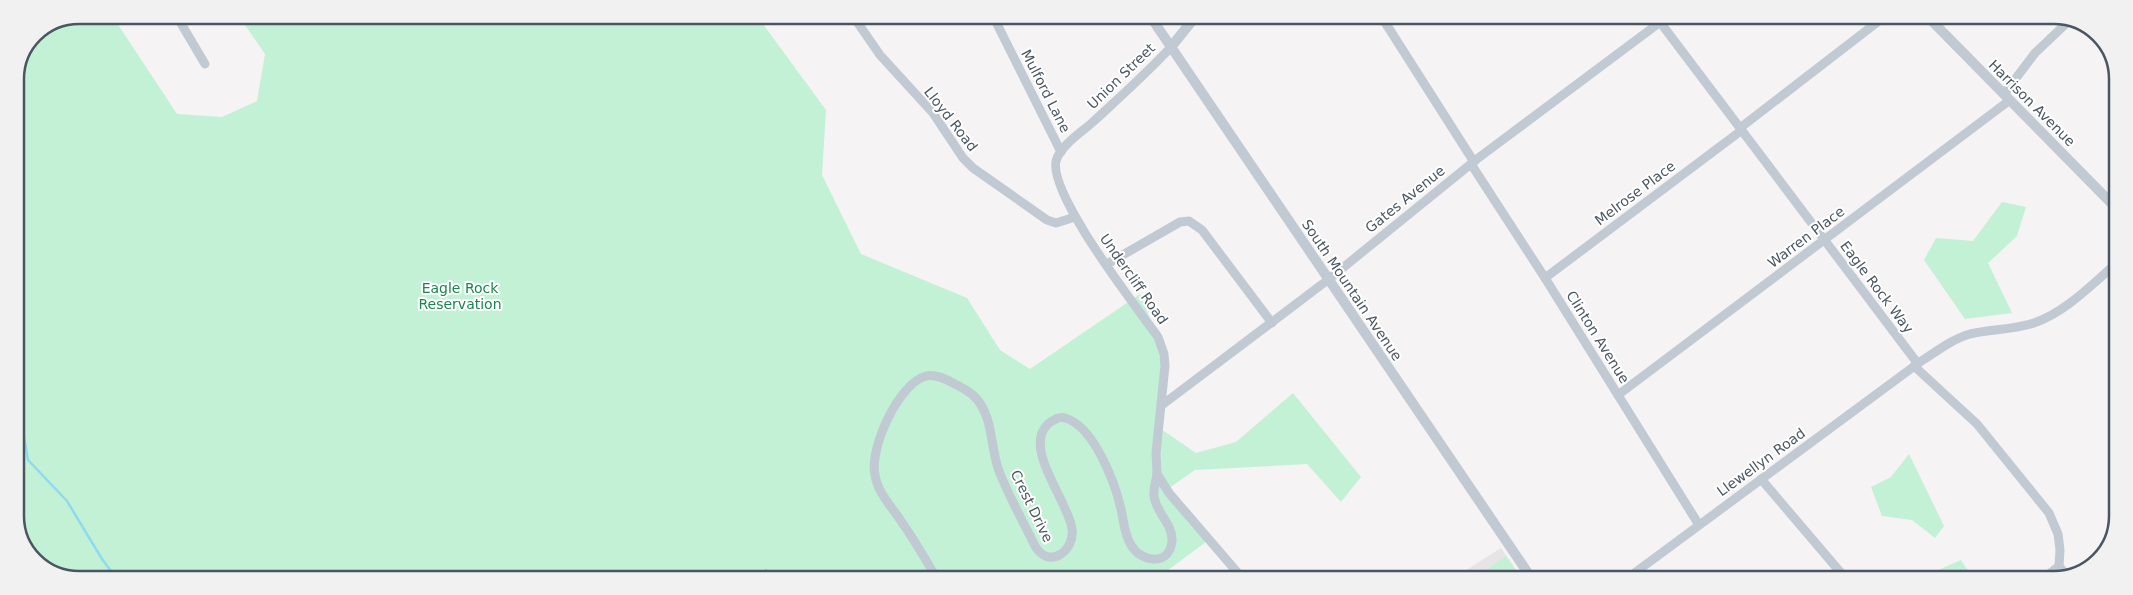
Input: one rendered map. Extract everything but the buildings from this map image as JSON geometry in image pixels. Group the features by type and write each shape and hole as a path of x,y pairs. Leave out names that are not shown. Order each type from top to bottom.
{"street":[{"path":"181,24 205,64"},
{"name":"Lloyd Road","path":"858,24 880,55 933,113 953,146 973,168 1046,220 1056,223 1075,217"},
{"name":"Mulford Lane","path":"997,24 1061,152"},
{"name":"South Mountain Avenue","path":"1155,24 1526,571"},
{"name":"Union Street","path":"1061,152 1151,68 1190,24"},
{"name":"Clinton Avenue","path":"1389,24 1473,163 1699,525"},
{"name":"Gates Avenue","path":"1162,405 1329,279 1473,163 1657,24"},
{"name":"Eagle Rock Way","path":"1668,24 1741,129 1916,365 1977,424 2049,513 2058,534 2059,566"},
{"name":"Melrose Place","path":"1545,278 1875,24"},
{"name":"Harrison Avenue","path":"1935,24 2109,200"},
{"name":"Warren Place","path":"1618,395 1824,240 2007,97 2035,52 2065,25"},
{"name":"Undercliff Road","path":"1061,152 1056,160 1055,168 1059,183 1075,217 1158,337 1164,354 1162,405 1156,453 1157,474"},
{"path":"1107,264 1180,222 1189,221 1202,230 1272,323"},
{"name":"Llewellyn Road","path":"1637,571 1916,365 1952,342 1969,335 2034,323 2054,314 2109,270"},
{"name":"Crest Drive","path":"932,571 904,524 882,494 875,476 874,466 874,455 882,428 912,384 920,379 928,376 939,376 965,389 982,405 998,470 1035,546 1044,557 1058,557 1063,553 1071,541 1072,529 1040,449 1042,432 1047,425 1054,420 1064,417 1076,423 1090,438 1113,481 1121,509 1124,529 1131,546 1137,553 1154,560 1163,558 1170,551 1172,541 1171,530 1153,496 1157,474"},
{"path":"1157,474 1169,493 1236,571"},
{"path":"1761,479 1839,571"},
{"path":"2053,571 2059,566 2063,571"}],"shaded area":[{"path":"1501,548 1517,571 1465,571"}],"green space":[{"name":"Eagle Rock Reservation","path":"78,24 118,24 177,114 222,117 257,101 265,54 244,24 763,24 826,110 822,175 861,254 967,298 1000,350 1030,369 1140,294 1165,355 1155,425 1196,453 1236,442 1293,393 1361,477 1341,502 1307,464 1195,470 1169,488 1210,539 1167,571 71,571 58,567 37,553 28,537 24,520 24,78 28,58 40,40 58,28"},
{"path":"2002,202 2026,207 2017,236 1988,263 2012,313 1965,319 1924,260 1936,238 1973,241"},
{"path":"1909,454 1944,526 1935,538 1912,520 1882,516 1871,487 1891,477"},
{"path":"1506,556 1516,571 1484,571"},
{"path":"1961,560 1968,571 1936,571"}],"waterway":[{"path":"24,437 28,460 67,501 111,571"}]}
